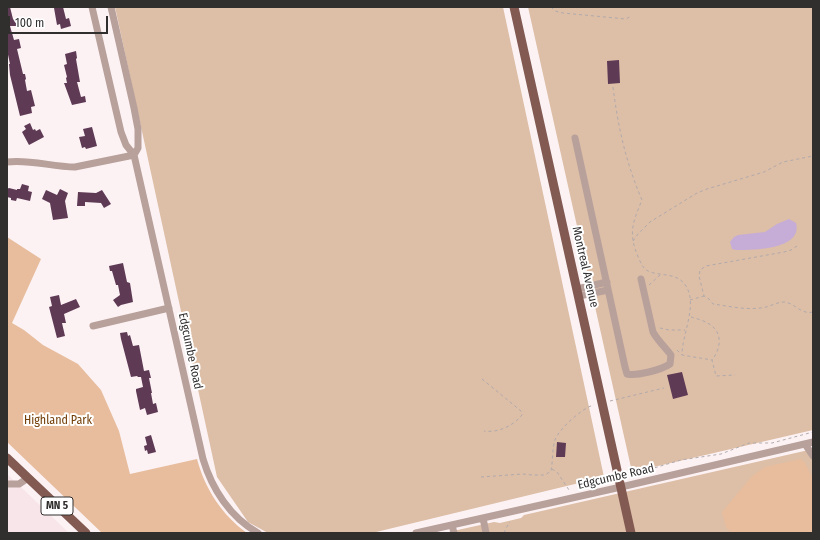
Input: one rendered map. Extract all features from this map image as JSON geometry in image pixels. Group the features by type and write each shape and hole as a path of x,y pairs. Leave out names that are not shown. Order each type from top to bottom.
{"main road":[{"name":"Montreal Avenue","path":"514,7 631,533"},
{"name":"MN 5","path":"7,458 86,533"}],"street":[{"name":"Edgcumbe Road","path":"92,7 121,132 126,145 134,155 206,470 211,482 225,504 244,523 258,533"},
{"name":"Edgcumbe Road","path":"111,7 138,129 138,148 134,155"},
{"path":"575,138 627,374 632,375 664,368 670,364 671,355 666,347 656,338 653,332 645,278"},
{"path":"7,162 35,162 65,167 75,167 87,166 134,155"},
{"path":"578,292 607,282"},
{"path":"578,292 608,290"},
{"path":"93,326 169,308"},
{"name":"Edgcumbe Road","path":"416,533 813,442"},
{"path":"805,444 813,456"},
{"path":"7,484 19,484 28,478"},
{"path":"483,518 486,533"},
{"path":"452,525 454,533"}],"path":[{"path":"551,7 555,11 580,15 595,15 626,19 631,16"},
{"path":"613,87 622,144 628,165 642,200 632,226 633,242 640,261 643,268 650,272 673,276 681,280 687,287 691,308 682,344 682,355"},
{"path":"633,242 638,234 650,222 697,193 764,172 783,162 813,156"},
{"path":"797,246 784,252 703,267 699,273 704,296 713,304 735,307 762,308 782,302 793,305 805,312 813,312"},
{"path":"645,269 645,278 648,286 661,274"},
{"path":"690,300 704,296"},
{"path":"690,316 712,326 718,333 720,340 719,349 712,360 716,376 735,375"},
{"path":"657,327 669,330 685,330"},
{"path":"673,347 682,355 712,360"},
{"path":"482,379 521,411 522,415 506,428 496,431 484,431"},
{"path":"481,476 523,474 532,476 545,475 551,471 555,440 558,433 562,428 590,406 664,388"},
{"path":"631,471 654,468 681,460 721,454 749,443 772,443 813,432"},
{"path":"551,468 557,472 569,490"},
{"path":"504,533 510,522"}],"shaded area":[{"path":"115,7 503,7 604,477 372,533 268,533 248,522 217,477"},
{"path":"528,7 813,7 813,430 632,472"},
{"path":"789,219 796,223 796,232 792,239 775,247 764,249 732,249 730,242 734,237 738,235 765,232 777,224"},
{"path":"813,449 813,533 444,533 494,522 500,523 521,518 524,515"},
{"path":"7,474 21,487 69,533 7,533"}],"green space":[{"name":"Highland Park","path":"7,237 41,259 12,323 24,330 43,345 78,364 101,390 119,431 130,474 197,459 205,481 222,510 247,533 102,533 7,442"},
{"path":"800,459 804,461 813,478 813,533 732,533 726,528 722,512 752,476 765,467"}],"building":[{"path":"7,7 10,7 13,19 20,20 22,22 20,26 10,26 14,40 19,39 21,48 17,49 23,74 25,74 27,91 31,90 35,106 31,107 32,113 20,116 10,75 10,64 7,50"},
{"path":"63,7 66,19 69,18 71,26 61,29 60,24 57,25 54,8"},
{"path":"76,51 80,82 77,82 81,97 85,96 86,102 72,105 64,83 67,83 67,77 64,65 67,64 65,54"},
{"path":"619,60 620,83 608,84 607,61"},
{"path":"30,123 33,130 35,129 36,131 40,129 44,137 29,145 22,132 26,129 24,126"},
{"path":"92,127 97,146 86,149 85,147 82,148 79,137 85,136 83,129"},
{"path":"22,184 29,186 28,191 32,192 30,201 17,198 16,201 7,197 7,189 20,189"},
{"path":"60,189 68,193 65,201 68,218 53,220 50,203 42,199 46,190 57,195"},
{"path":"102,190 111,204 104,208 101,203 85,202 85,206 77,206 78,192 96,193"},
{"path":"123,263 127,282 130,283 133,302 118,307 113,300 120,295 118,285 116,285 109,266"},
{"path":"59,295 61,305 76,299 80,307 64,314 66,323 62,323 65,336 57,338 49,307 52,306 50,297"},
{"path":"127,332 128,336 130,335 133,346 139,345 144,371 149,370 153,404 156,403 158,412 147,415 145,408 140,410 136,389 143,387 141,377 131,377 120,333"},
{"path":"682,372 688,395 673,399 667,375"},
{"path":"151,435 156,452 148,454 147,450 145,451 144,446 147,445 145,437"},
{"path":"557,442 566,443 565,457 556,457"}]}
